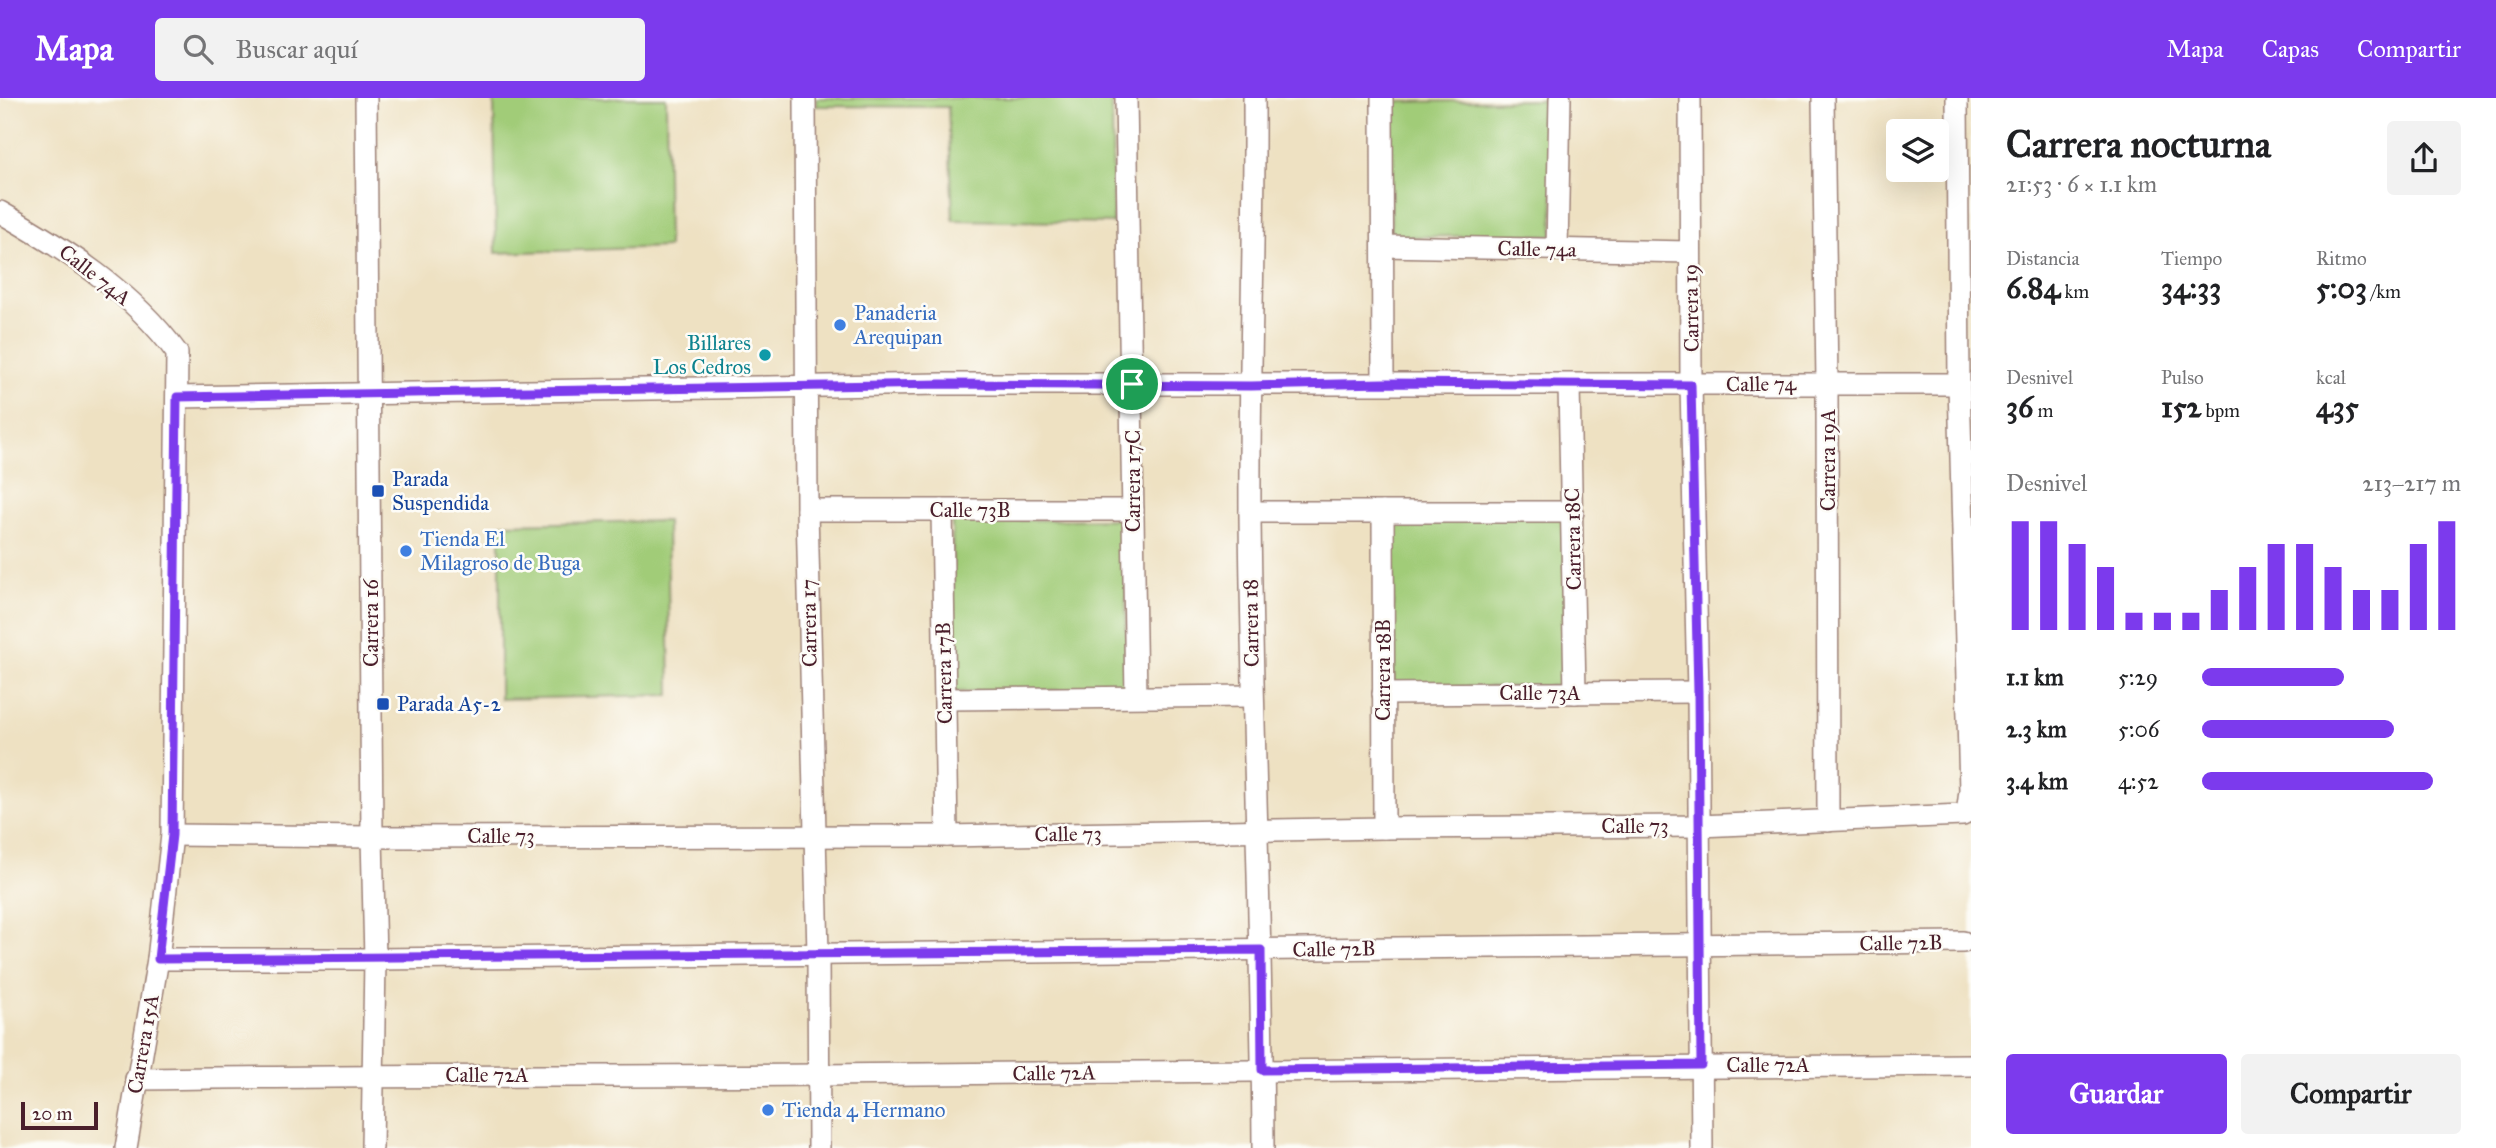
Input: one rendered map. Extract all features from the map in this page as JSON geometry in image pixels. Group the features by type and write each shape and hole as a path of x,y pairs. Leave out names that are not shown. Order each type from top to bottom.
{"street":[{"name":"Carrera 16","path":"366,98 375,959 372,1148"},
{"name":"Carrera 17","path":"805,98 807,510 818,954 819,1148"},
{"name":"Carrera 17C","path":"1126,98 1136,696"},
{"name":"Carrera 18","path":"1254,98 1250,512 1263,1148"},
{"path":"1382,98 1383,383"},
{"path":"1557,250 1560,98"},
{"name":"Carrera 19","path":"1690,98 1691,385 1698,692 1702,1148"},
{"name":"Carrera 19A","path":"1823,98 1828,821"},
{"path":"1957,98 1959,384 1967,503"},
{"name":"Calle 74A","path":"0,212 49,240 115,288 160,330 177,354"},
{"name":"Calle 74a","path":"1383,247 1690,252"},
{"name":"Carrera 15A","path":"126,1148 158,959 172,835 177,354"},
{"name":"Calle 74","path":"177,397 1132,384 1959,384"},
{"name":"Carrera 18C","path":"1569,385 1576,693"},
{"name":"Calle 73","path":"172,835 947,836 1384,828 1699,826 1963,815 1968,807 1970,791 1967,503"},
{"name":"Calle 73B","path":"807,510 1133,510"},
{"name":"Carrera 17B","path":"942,510 947,836"},
{"path":"1250,512 1573,512"},
{"name":"Carrera 18B","path":"1383,512 1384,828"},
{"name":"Calle 73A","path":"1383,694 1698,692"},
{"path":"945,699 1252,696"},
{"name":"Calle 72B","path":"158,959 1963,942"},
{"name":"Calle 72A","path":"136,1079 374,1075 819,1075 1701,1065 1971,1065"}],"green space":[{"path":"494,98 666,98 668,247 496,253"},
{"path":"816,98 1112,98 1113,223 953,220 948,107 816,106"},
{"path":"1552,100 1553,235 1391,237 1390,102"},
{"path":"1565,516 1567,686 1394,688 1392,518"},
{"path":"1125,519 1127,689 954,692 952,521"},
{"path":"667,521 670,695 500,699 500,524"}],"place":[{"name":"Panaderia Arequipan","path":"840,325"},
{"name":"Billares Los Cedros","path":"765,355"},
{"name":"Parada Suspendida","path":"378,491"},
{"name":"Tienda El Milagroso de Buga","path":"406,551"},
{"name":"Parada A5-2","path":"383,704"},
{"name":"Tienda 4 Hermano","path":"768,1110"}],"route":[{"path":"941,384 1132,384 1691,385 1698,692 1701,1065 1262,1070 1261,950 158,959 172,835 177,397 941,384"}]}
